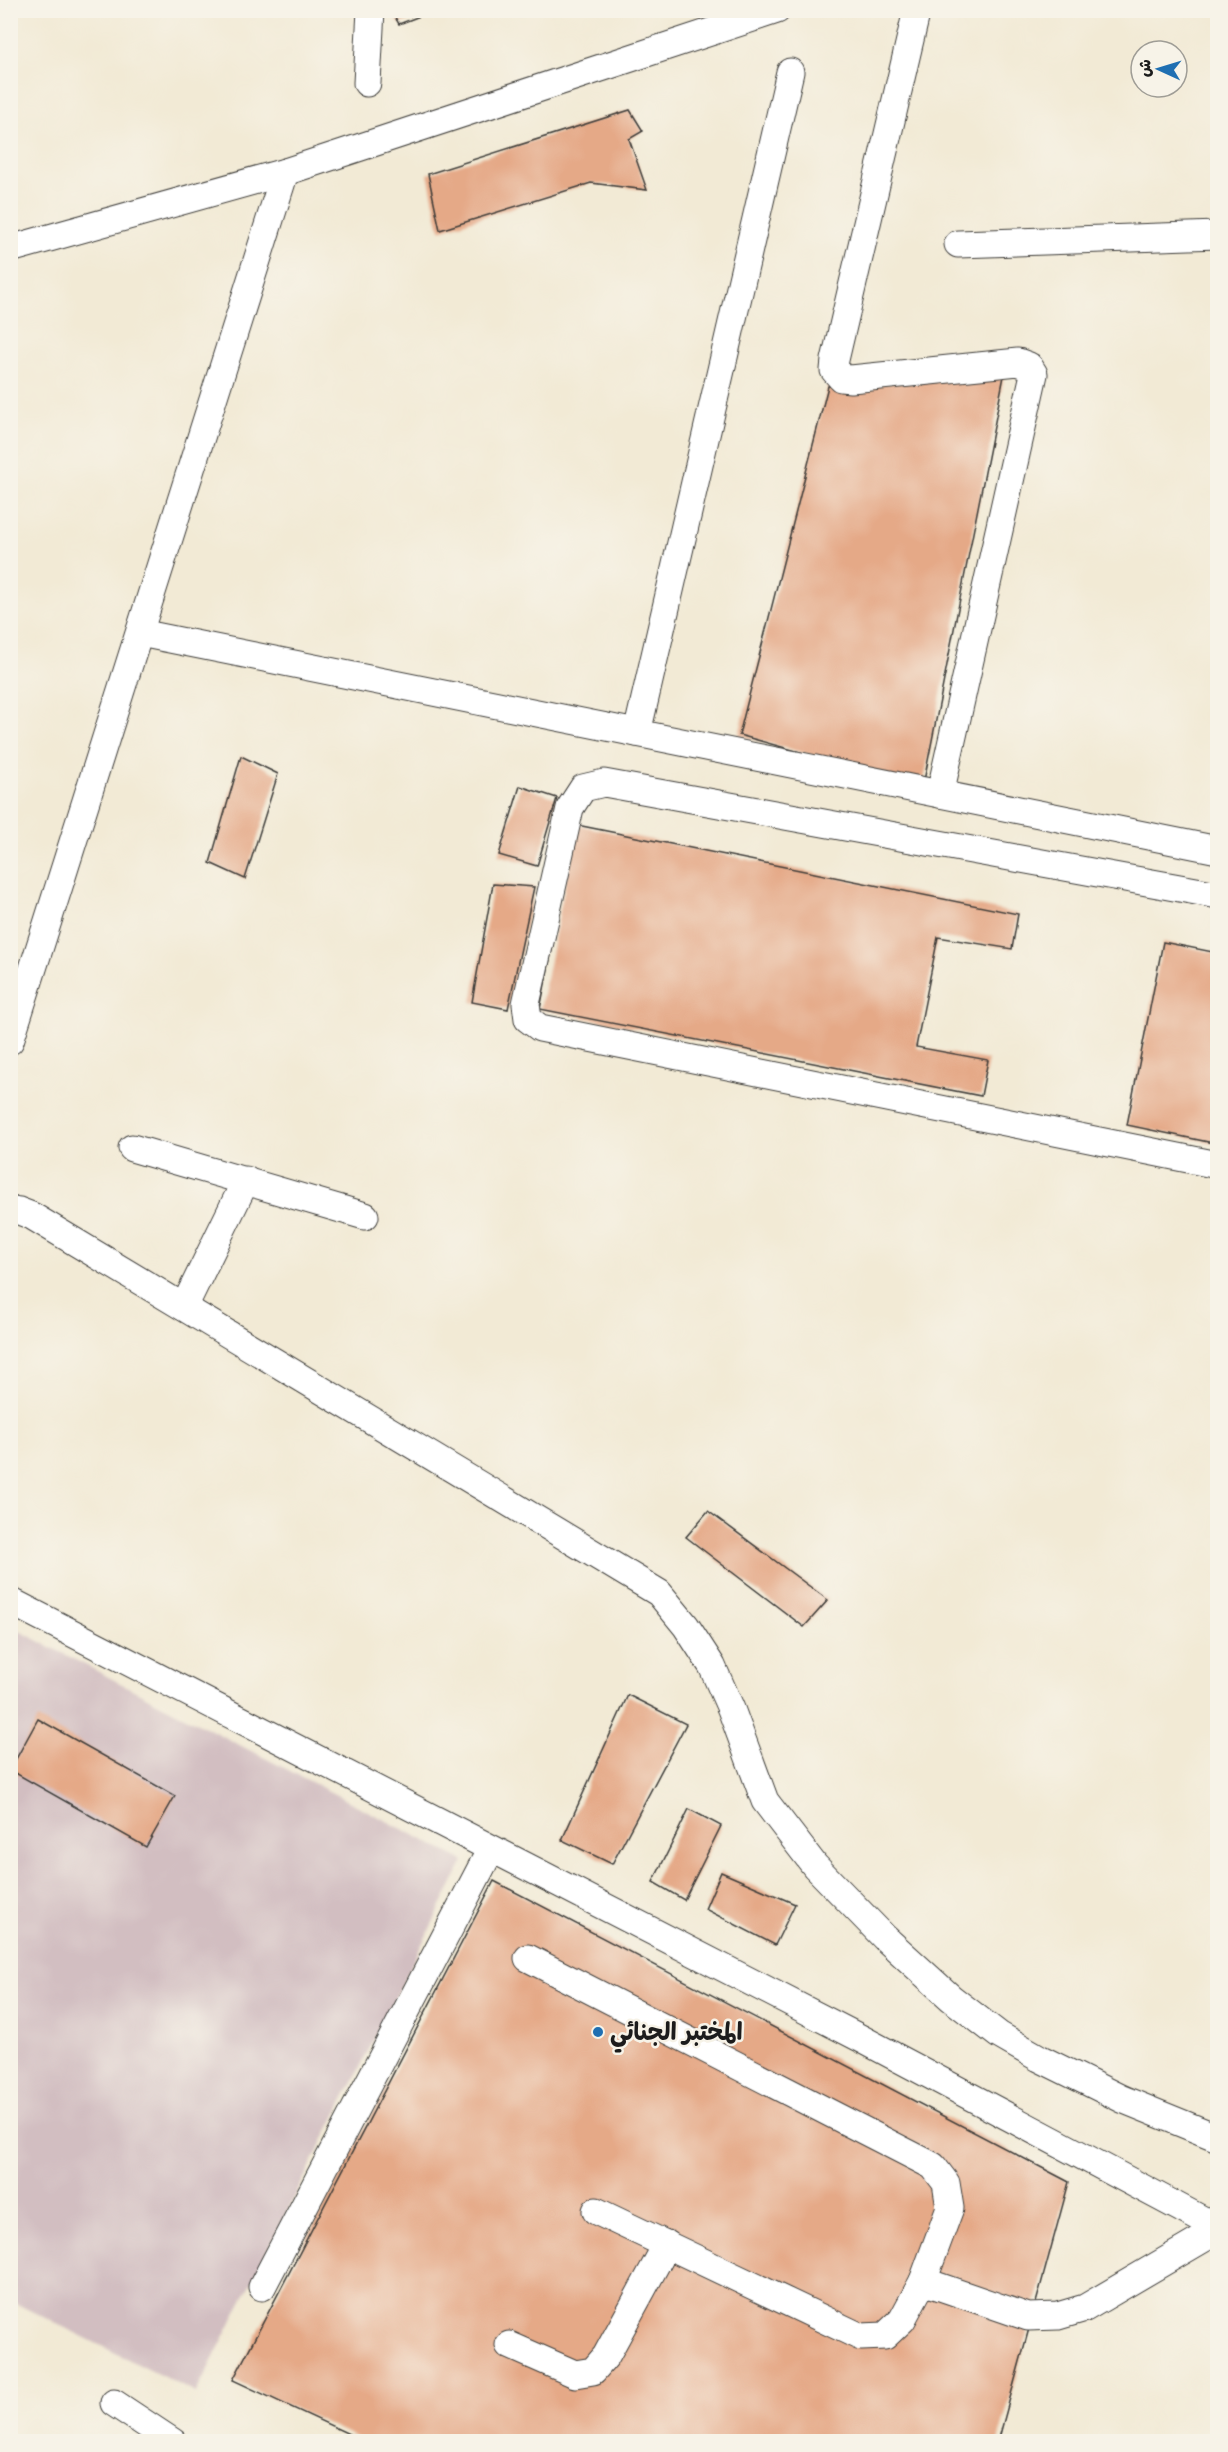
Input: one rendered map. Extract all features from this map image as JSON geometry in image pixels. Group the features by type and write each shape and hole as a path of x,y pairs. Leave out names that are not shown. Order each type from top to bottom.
{"street":[{"path":"367,83 371,10"},
{"path":"10,249 285,172 777,10"},
{"path":"916,10 834,370 841,378 851,379 1018,362 1029,366 1034,374 940,794"},
{"path":"637,733 790,72"},
{"path":"10,1041 285,172"},
{"path":"958,244 1218,235"},
{"path":"140,633 1218,850"},
{"path":"1218,895 604,783 583,788 570,808 526,1004 528,1019 540,1028 1218,1166"},
{"path":"132,1148 365,1216"},
{"path":"184,1307 246,1180"},
{"path":"10,1210 19,1210 32,1216 658,1593 686,1626 712,1666 731,1709 765,1801 815,1866 885,1938 951,1998 999,2035 1039,2058 1122,2099 1218,2138"},
{"path":"10,1601 852,2033 1218,2229"},
{"path":"262,2287 491,1849"},
{"path":"528,1958 933,2166 946,2183 950,2208 922,2281 902,2320 885,2336 861,2337 596,2211"},
{"path":"922,2281 1028,2317 1058,2316 1085,2308 1218,2229"},
{"path":"509,2345 575,2374 593,2371 606,2356 667,2244"},
{"path":"114,2403 173,2442"}],"shaded area":[{"path":"10,1626 464,1861 196,2393 11,2301"}],"building":[{"path":"391,10 433,10 433,11 399,24"},
{"path":"630,110 643,131 629,139 647,190 591,183 440,230 428,174"},
{"path":"1004,376 923,786 739,735 828,386"},
{"path":"241,756 278,774 245,879 210,863"},
{"path":"520,786 557,798 537,866 499,855"},
{"path":"577,825 1018,914 1012,949 938,937 916,1047 988,1060 981,1096 540,1009"},
{"path":"493,884 534,887 508,1009 472,1002"},
{"path":"1163,942 1218,953 1218,1144 1127,1125"},
{"path":"708,1511 828,1600 804,1627 686,1537"},
{"path":"628,1695 686,1724 612,1864 562,1840"},
{"path":"38,1719 175,1796 146,1847 10,1770"},
{"path":"689,1809 721,1826 684,1900 653,1882"},
{"path":"721,1872 795,1904 775,1945 705,1909"},
{"name":"المختبر الجنائي","path":"494,1881 1069,2182 998,2442 366,2442 233,2380"}],"place":[{"name":"المختبر الجنائي","path":"598,2032"}]}
